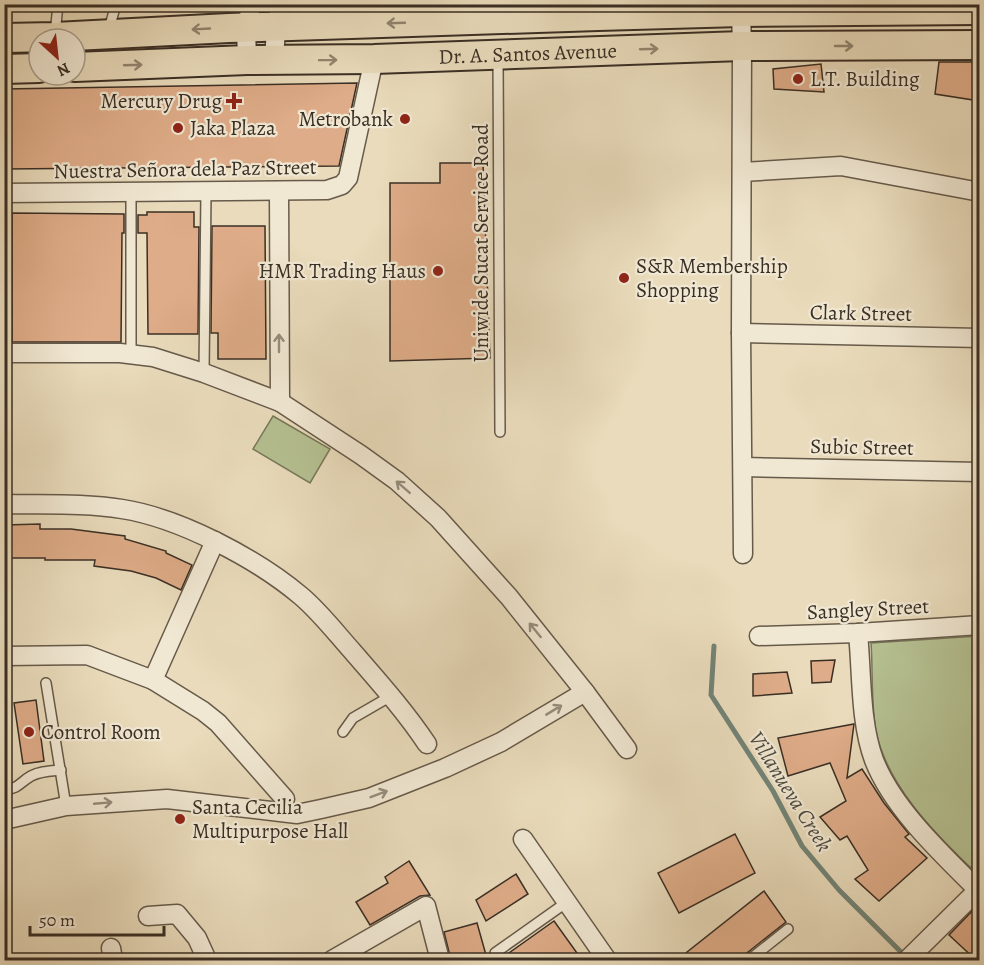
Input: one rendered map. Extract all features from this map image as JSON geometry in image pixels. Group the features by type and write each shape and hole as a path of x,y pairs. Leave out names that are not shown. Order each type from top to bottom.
{"main road":[{"name":"Dr. A. Santos Avenue","path":"87,36 249,16 741,12 883,8 980,10"},
{"name":"Dr. A. Santos Avenue","path":"4,38 27,38"},
{"name":"Dr. A. Santos Avenue","path":"87,67 742,46 980,45"},
{"path":"4,69 27,68"}],"street":[{"path":"741,12 743,554"},
{"path":"249,16 261,60"},
{"path":"261,60 278,16"},
{"name":"Nuestra Señora dela Paz Street","path":"4,193 279,192 327,190 342,185 348,178 374,59"},
{"path":"742,172 841,166 980,192"},
{"path":"279,192 280,402"},
{"name":"Clark Street","path":"741,333 980,338"},
{"path":"4,353 120,353 153,357 204,373 280,402 397,481 438,518 509,597 627,749"},
{"name":"Subic Street","path":"743,466 980,472"},
{"path":"4,504 72,505 124,509 166,521 215,541 258,565 301,596 391,696 428,744"},
{"path":"153,680 215,541"},
{"name":"Sangley Street","path":"759,636 858,633 980,625"},
{"path":"858,633 866,730 879,770 888,789 935,847 979,890 913,955"},
{"path":"4,656 87,655 153,680 218,723 285,799"},
{"path":"4,819 66,806 167,799 297,814 321,809 369,798 445,768 501,742 585,692"},
{"path":"523,839 607,960"},
{"path":"333,960 426,906 440,960"},
{"path":"148,916 176,913 179,915 197,938 207,960"}],"lane":[{"path":"56,27 58,4"},
{"path":"107,35 116,4"},
{"name":"Uniwide Sucat Service Road","path":"498,54 500,432"},
{"path":"131,192 131,354"},
{"path":"204,373 206,192"},
{"path":"46,683 66,806"},
{"path":"343,732 353,718 391,696"},
{"path":"4,790 17,788 28,777 39,772 61,770"},
{"path":"495,953 567,902"},
{"path":"749,960 788,929"}],"green space":[{"path":"273,416 330,449 310,483 253,449"},
{"path":"979,636 980,866 970,867 941,838 900,788 881,750 874,721 871,643"}],"building":[{"path":"939,62 980,62 980,101 935,94"},
{"name":"L.T. Building","path":"821,64 824,92 774,89 773,69"},
{"name":"Jaka Plaza","path":"357,83 339,166 4,169 4,89"},
{"name":"HMR Trading Haus","path":"440,163 483,163 490,358 390,361 390,183 440,183"},
{"path":"147,212 194,212 194,227 199,227 198,334 148,334 147,233 138,233 138,215 147,215"},
{"path":"12,213 124,214 121,342 12,342"},
{"path":"212,226 265,226 266,359 218,359 218,333 211,333"},
{"path":"40,524 40,529 71,529 125,536 125,539 166,551 192,565 181,590 156,578 131,571 94,566 95,560 4,558 4,525"},
{"path":"835,660 831,682 812,683 811,661"},
{"path":"787,672 792,693 753,696 753,674"},
{"name":"Control Room","path":"36,700 44,761 23,764 14,703"},
{"path":"854,724 847,778 862,769 884,803 909,834 905,837 927,858 879,901 855,879 868,870 847,836 840,840 820,817 846,801 830,763 788,776 778,738"},
{"path":"735,834 755,873 679,913 658,873"},
{"path":"409,861 430,895 420,896 370,925 356,902 388,883 385,877"},
{"path":"516,874 528,894 486,921 476,900"},
{"path":"764,891 786,922 738,960 677,960"},
{"path":"976,907 980,910 980,960 976,960 949,935"},
{"path":"554,921 582,960 499,960"},
{"path":"477,923 486,955 465,960 451,960 444,932"}],"waterway":[{"name":"Villanueva Creek","path":"714,646 711,695 773,791 802,846 839,890 905,956"}],"place":[{"name":"L.T. Building","path":"798,79"},
{"name":"Mercury Drug","path":"234,101"},
{"name":"Metrobank","path":"405,119"},
{"name":"Jaka Plaza","path":"178,128"},
{"name":"HMR Trading Haus","path":"438,271"},
{"name":"S&R Membership Shopping","path":"624,278"},
{"name":"Control Room","path":"29,732"},
{"name":"Santa Cecilia Multipurpose Hall","path":"180,819"}]}
